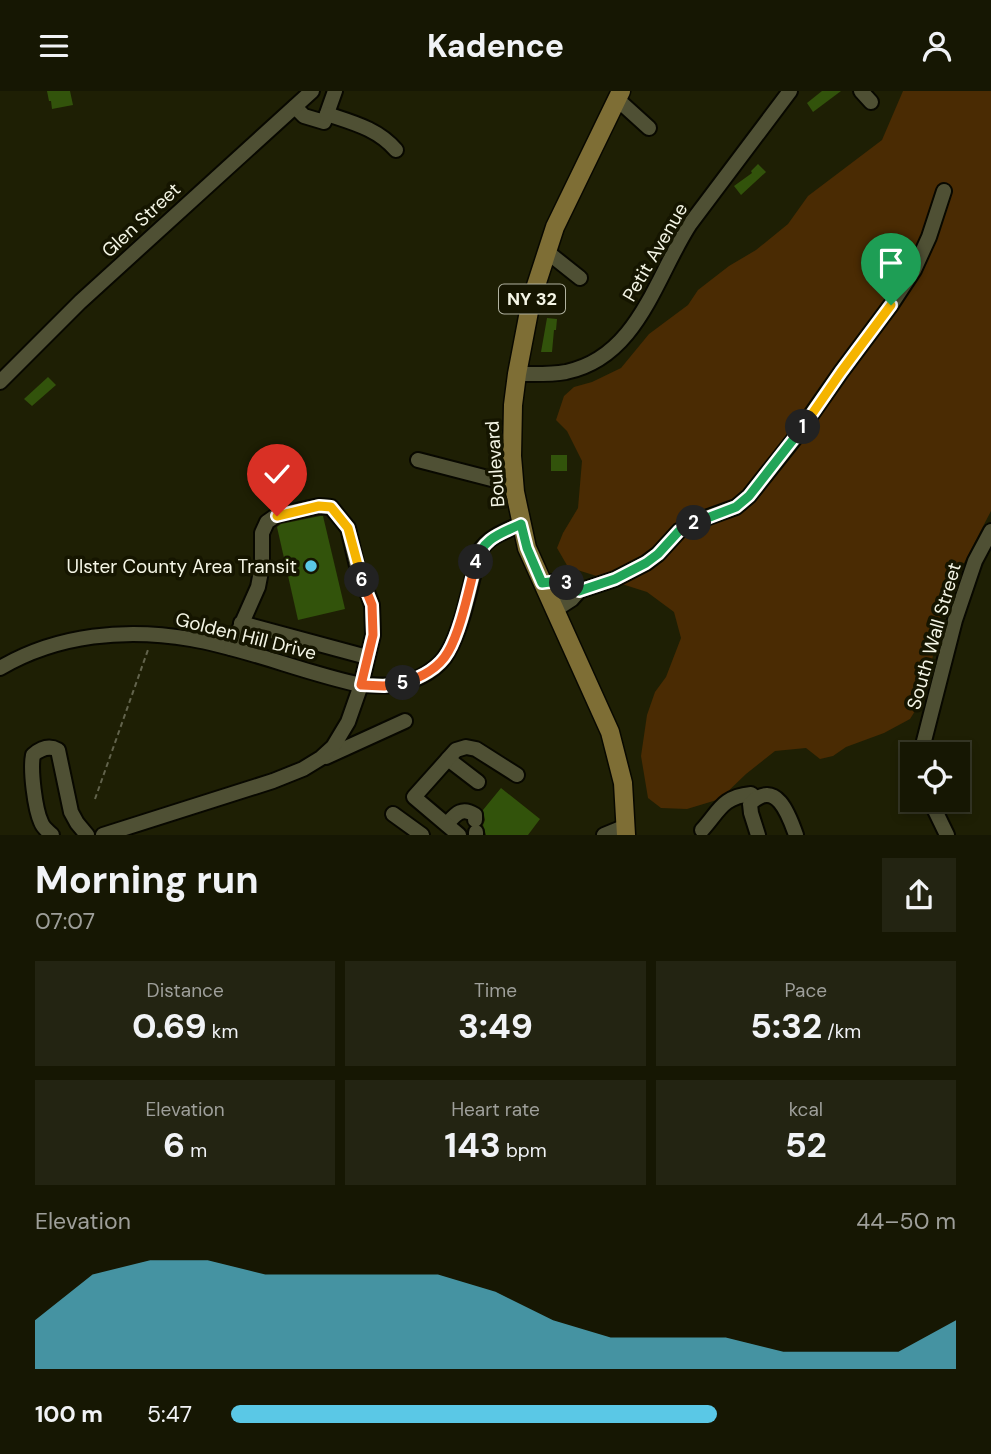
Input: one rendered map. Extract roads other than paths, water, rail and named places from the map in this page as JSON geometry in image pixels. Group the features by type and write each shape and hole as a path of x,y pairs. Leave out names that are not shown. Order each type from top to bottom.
{"main road":[{"name":"Boulevard","path":"619,95 555,227 531,301 513,405 512,456 527,548 610,732 623,783 629,829"}],"street":[{"name":"Glen Street","path":"0,382 80,302 312,91"},
{"path":"326,118 335,91"},
{"name":"Petit Avenue","path":"517,374 568,371 593,363 619,342 645,309 677,244 690,224 790,91"},
{"path":"619,95 649,128"},
{"path":"295,107 304,116 326,118 373,130 396,151"},
{"path":"555,610 579,591 615,579 646,563 679,531 736,507 749,496 795,438 903,288 929,237 944,191"},
{"path":"546,251 580,278"},
{"path":"418,460 515,485"},
{"path":"231,648 258,587 262,566 262,533 267,522 296,511 319,506 331,507 348,528 372,605 373,635 361,685 348,722 333,747 321,758"},
{"name":"Golden Hill Drive","path":"0,668 36,650 58,643 89,636 132,633 192,639 361,685 400,684 435,667 448,653 459,625 479,552 493,537 521,524"},
{"name":"South Wall Street","path":"924,742 955,620 975,561 991,531"},
{"path":"542,583 558,581 572,585 579,591"},
{"path":"241,623 367,657"},
{"path":"103,835 273,781 405,721"},
{"path":"453,831 414,797 456,750 466,747 476,749 517,775"},
{"path":"52,835 42,826 38,813 31,765 33,755 45,748 58,750 71,813 87,835"},
{"path":"447,759 478,782"},
{"path":"700,833 732,797 751,794 756,798"},
{"path":"758,835 750,804 756,798 765,796 774,797 781,802 788,811 796,835"},
{"path":"453,831 452,817 460,812 471,812 475,815 475,829"},
{"path":"936,812 947,835"},
{"path":"393,814 422,835"},
{"path":"604,835 629,829"},
{"path":"700,833 712,830 718,835"}],"place":[{"name":"Ulster County Area Transit","path":"311,566"}]}
